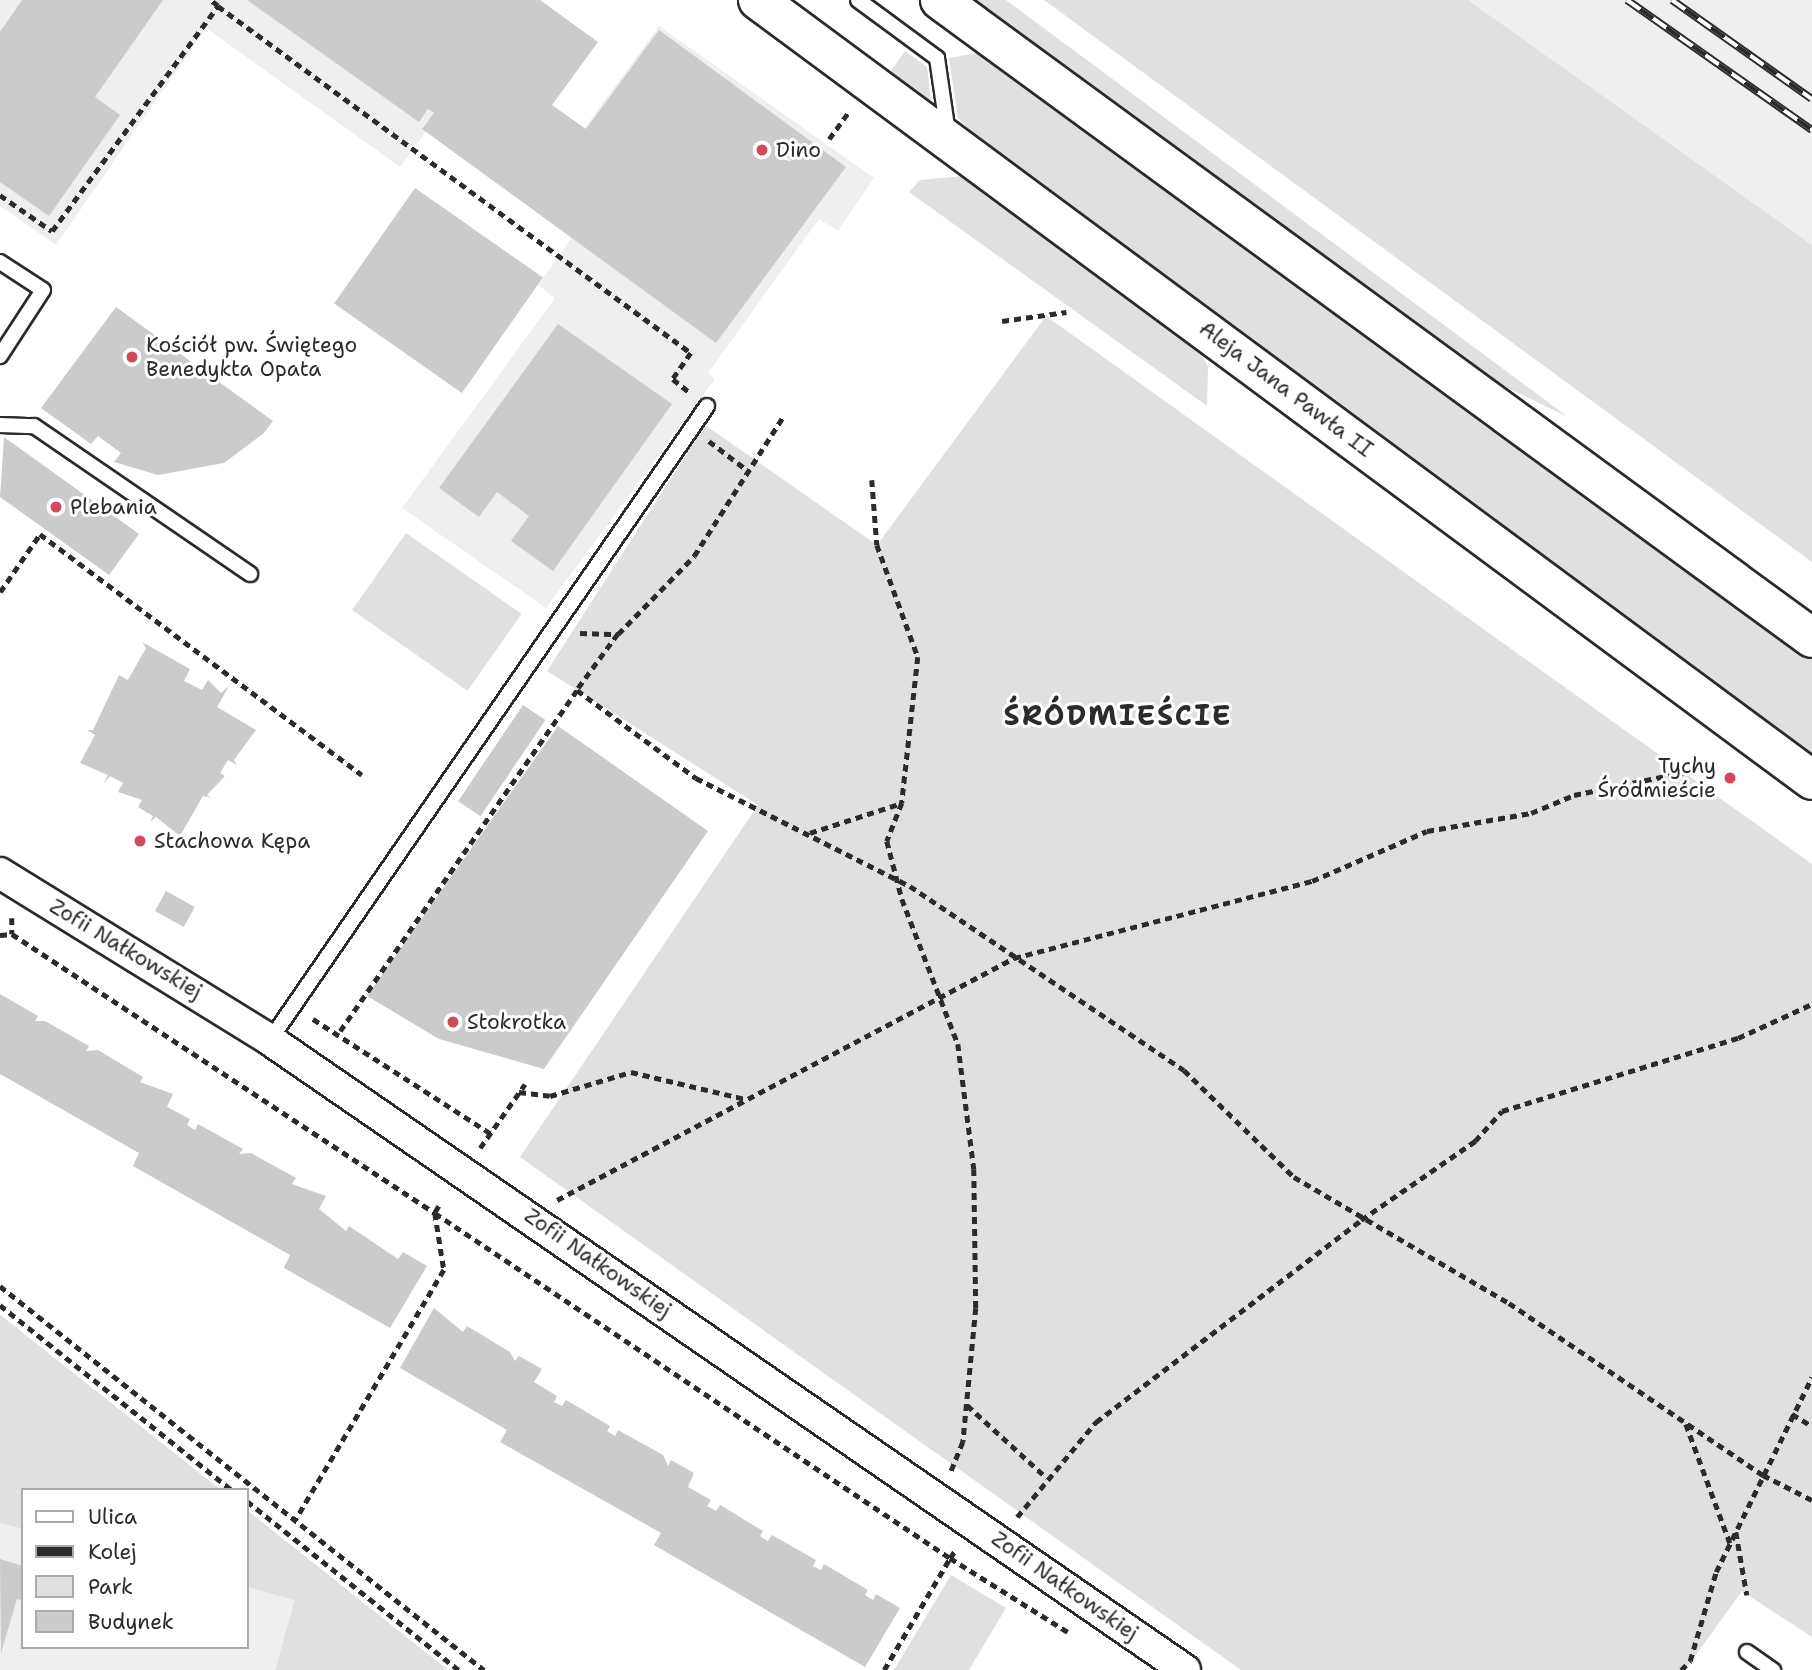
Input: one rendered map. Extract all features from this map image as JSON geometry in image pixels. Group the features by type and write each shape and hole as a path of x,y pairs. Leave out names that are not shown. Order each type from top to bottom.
{"street":[{"name":"Aleja Jana Pawła II","path":"758,0 949,138 1812,780"},
{"path":"940,0 1812,638"},
{"name":"Zofii Nałkowskiej","path":"0,873 270,1040 1185,1670"}],"lane":[{"path":"858,0 937,58 949,138"},
{"path":"0,262 43,290 0,356"},
{"path":"270,1040 707,406"},
{"path":"0,425 34,426 250,574"},
{"path":"1747,1652 1773,1670"}],"path":[{"path":"210,0 691,353 673,379 707,406"},
{"path":"0,195 52,231 218,6"},
{"path":"1002,321 1066,312"},
{"path":"340,1031 618,634 694,556 782,417"},
{"path":"701,435 747,470"},
{"path":"872,480 877,545 918,657 902,803 887,841 958,1044 974,1169 976,1308 963,1442 946,1485"},
{"path":"0,592 40,534 362,775"},
{"path":"556,623 584,635 618,634"},
{"path":"577,690 696,778 810,834 901,884 1014,958 1184,1070 1294,1177 1361,1220 1509,1303 1763,1475 1812,1500"},
{"path":"545,1207 1014,958 1312,881 1427,831 1531,813 1574,795 1709,767"},
{"path":"810,834 902,803"},
{"path":"0,935 12,934 950,1558 1074,1636"},
{"path":"1009,1528 1046,1478 1096,1422 1361,1220 1425,1180 1517,1102 1738,1038 1812,1004"},
{"path":"519,1092 550,1097 631,1072 747,1100"},
{"path":"475,1154 525,1084"},
{"path":"296,1519 444,1270 435,1213 439,1206"},
{"path":"0,1286 484,1670"},
{"path":"0,1305 229,1488"},
{"path":"1681,1670 1690,1661 1730,1543 1812,1377"},
{"path":"967,1404 1046,1478"},
{"path":"1792,1414 1812,1426"},
{"path":"1686,1423 1730,1543"},
{"path":"248,1502 459,1670"},
{"path":"1736,1531 1747,1595"},
{"path":"884,1670 950,1558"}],"shaded area":[{"path":"0,0 522,0 400,167 206,28 56,245 0,206"},
{"path":"1468,0 1812,0 1812,245 1583,83"},
{"path":"659,26 874,178 838,231 819,219 708,373 715,379 546,608 402,508 555,298 538,285 573,236 529,204"},
{"path":"0,1523 21,1528 21,1649 248,1649 248,1587 296,1600 275,1670 0,1670"}],"green space":[{"path":"974,0 1006,0 1568,417 1485,377"},
{"path":"1044,0 1468,0 1812,245 1812,562"},
{"path":"905,51 927,67 931,101 891,71"},
{"path":"983,52 1812,659 1812,759 974,134 958,118 949,58"},
{"path":"963,176 1193,341 1208,366 1207,406 909,192 920,180"},
{"path":"1046,316 1812,864 1812,1637 1742,1591 1685,1670 1241,1670 520,1157 758,805 547,671 705,425 877,545"},
{"path":"406,533 522,614 468,691 352,610"},
{"path":"0,1315 218,1488 21,1488 21,1528 0,1523"},
{"path":"248,1511 448,1670 275,1670 295,1600 248,1587"},
{"path":"951,1575 1006,1608 969,1670 894,1670"}],"building":[{"path":"22,0 163,0 95,97 120,115 49,216 0,182 0,32"},
{"path":"247,0 540,0 598,42 552,105 586,129 659,30 846,167 716,343 422,129 434,113 428,109 419,122"},
{"path":"415,188 543,277 462,393 334,304"},
{"name":"Kościół pw. Świętego Benedykta Opata","path":"116,307 273,421 264,433 224,463 158,475 114,462 121,453 98,436 91,444 41,408"},
{"path":"558,324 672,404 553,571 511,541 529,516 497,492 479,517 439,488"},
{"name":"Plebania","path":"4,437 139,534 109,575 0,497"},
{"path":"142,642 190,669 184,681 202,690 208,680 221,693 229,686 217,707 256,730 234,760 237,765 228,760 220,773 225,776 207,795 212,798 203,796 180,836 156,817 150,822 153,816 138,807 142,800 118,792 123,783 110,776 103,784 108,775 80,763 95,735 87,730 93,730 119,675 128,680 146,648"},
{"path":"523,705 545,720 481,816 458,801"},
{"path":"558,726 708,831 544,1069 439,1039 367,996"},
{"path":"166,891 195,907 184,927 155,911"},
{"path":"0,994 38,1016 35,1021 45,1021 89,1046 86,1051 98,1050 143,1077 140,1082 173,1094 167,1107 190,1119 187,1125 195,1130 198,1124 243,1149 239,1154 251,1153 296,1178 292,1184 326,1196 319,1209 346,1231 349,1226 398,1259 403,1252 427,1266 390,1328 284,1268 290,1255 133,1166 139,1153 0,1074"},
{"path":"434,1308 463,1332 467,1326 510,1352 515,1361 519,1356 542,1369 534,1382 557,1396 554,1402 562,1406 566,1400 610,1426 607,1431 615,1436 618,1430 663,1455 668,1466 671,1460 694,1473 688,1487 711,1500 707,1506 716,1511 720,1505 763,1531 760,1536 768,1541 772,1535 816,1560 813,1566 821,1570 824,1564 868,1590 865,1595 873,1600 876,1594 900,1608 865,1667 654,1545 661,1533 500,1442 507,1430 400,1368"},
{"path":"0,1559 21,1565 21,1600 17,1599 1,1653"}],"railway":[{"path":"1627,0 1812,130"},
{"path":"1672,0 1812,99"}],"place":[{"name":"Dino","path":"762,150"},
{"name":"Kościół pw. Świętego Benedykta Opata","path":"132,357"},
{"name":"Plebania","path":"56,507"},
{"name":"Tychy Śródmieście","path":"1730,778"},
{"name":"Stachowa Kępa","path":"140,841"},
{"name":"Stokrotka","path":"453,1022"}],"district":[{"name":"ŚRÓDMIEŚCIE","path":"1118,715"}]}
